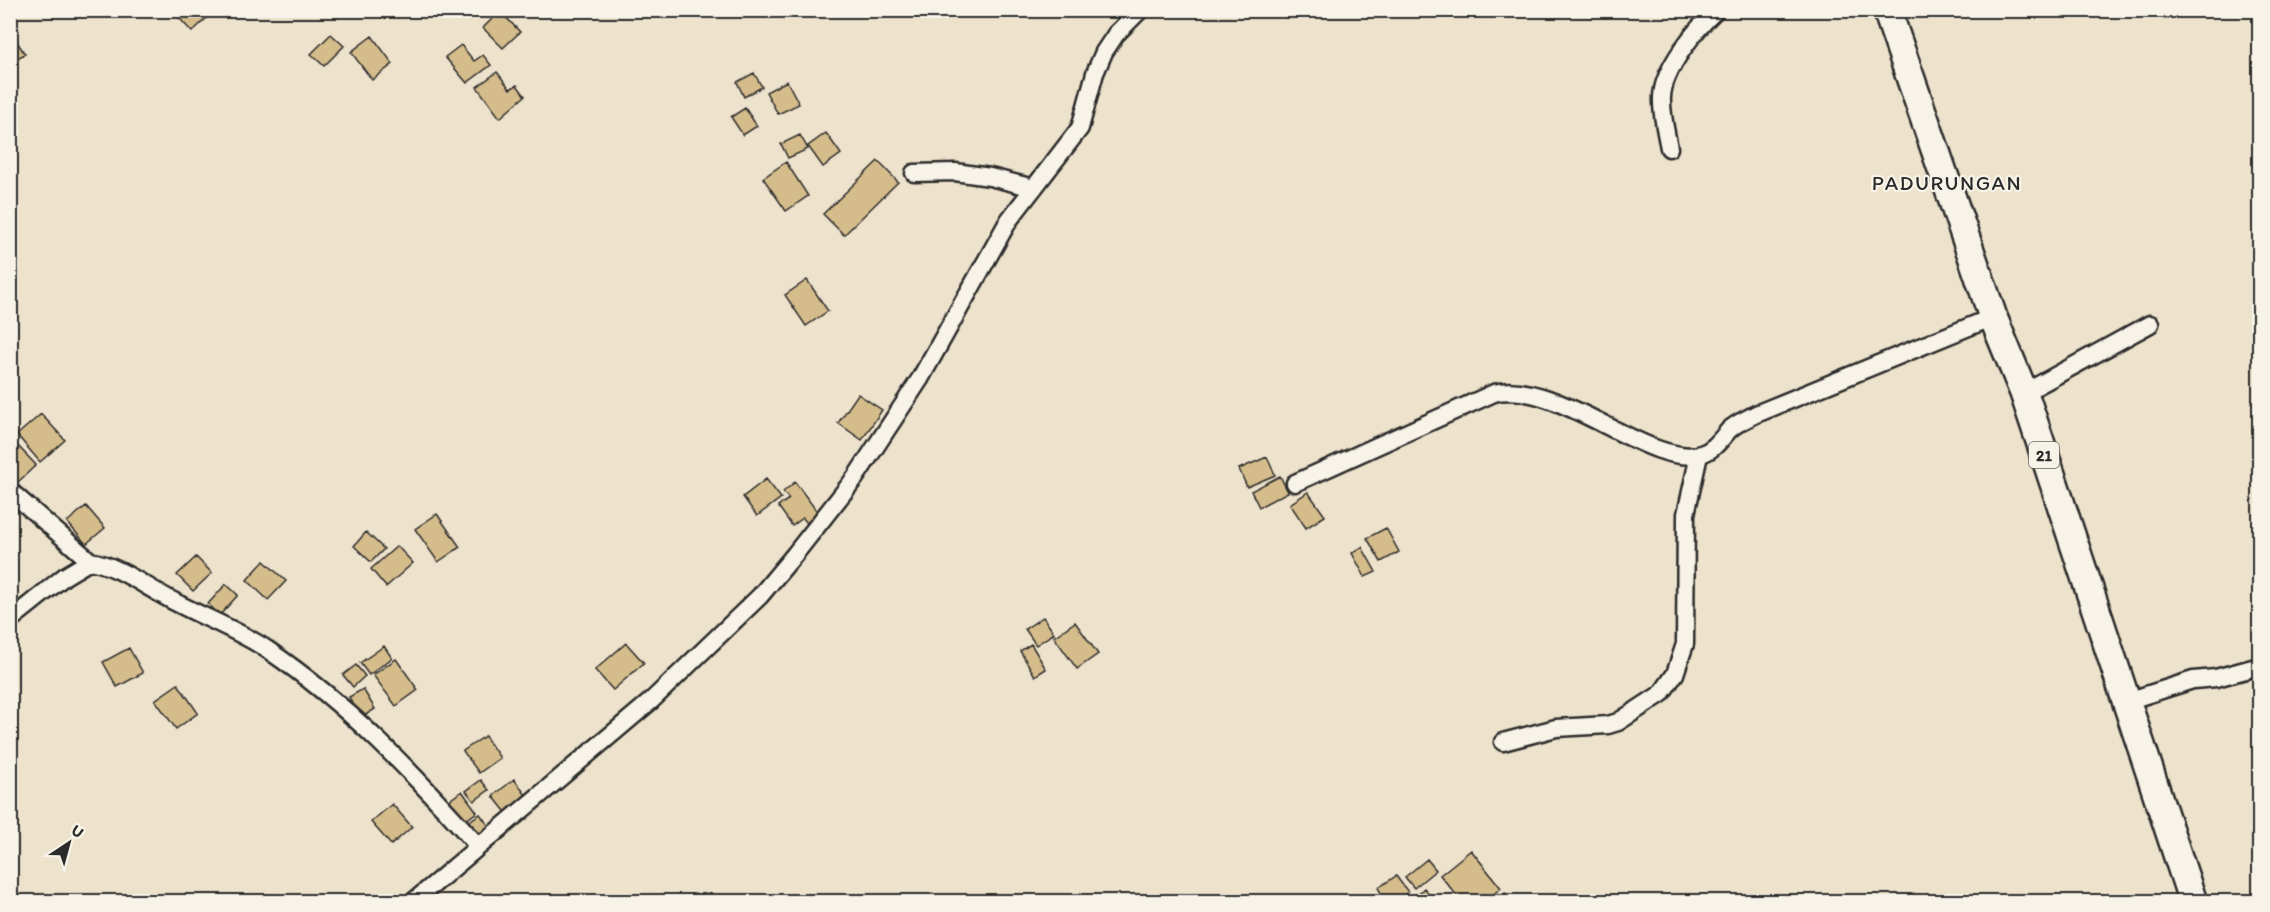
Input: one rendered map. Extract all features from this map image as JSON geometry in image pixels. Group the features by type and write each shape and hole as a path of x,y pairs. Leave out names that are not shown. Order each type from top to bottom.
{"highway":[{"name":"21","path":"1887,10 1993,317 2024,393 2124,702 2193,902"}],"street":[{"path":"413,902 651,701 760,596 855,478 920,379 997,238 1080,128 1095,73 1104,52 1116,34 1140,10"},
{"path":"1669,148 1662,98 1664,80 1674,63 1716,10"},
{"path":"914,173 955,172 990,177 1034,188"},
{"path":"1295,483 1494,393 1509,389 1526,392 1600,421 1671,454 1700,454 1719,443 1730,429 1756,414 1993,317"},
{"path":"2024,393 2150,324"},
{"path":"1503,742 1556,728 1618,722 1652,702 1668,685 1682,658 1685,644 1686,514 1700,454"},
{"path":"10,491 90,561 108,564 267,649 318,687 409,770 478,846"},
{"path":"10,620 65,576 90,561"},
{"path":"2124,702 2193,680 2216,678 2259,666"}],"building":[{"path":"172,10 210,10 212,13 192,32"},
{"path":"500,11 520,32 503,48 483,28"},
{"path":"10,31 25,54 10,62"},
{"path":"331,34 344,46 324,66 311,54"},
{"path":"372,36 393,64 372,80 351,52"},
{"path":"461,45 474,61 483,55 491,65 467,83 445,57"},
{"path":"497,72 510,89 517,85 525,96 500,118 477,87"},
{"path":"754,73 762,87 744,97 737,82"},
{"path":"787,81 799,104 778,114 766,92"},
{"path":"745,108 757,126 743,135 731,117"},
{"path":"826,133 841,154 823,167 808,146"},
{"path":"800,135 808,149 788,158 781,144"},
{"path":"878,161 898,182 844,235 823,214"},
{"path":"786,162 808,196 786,211 763,178"},
{"path":"807,280 828,311 806,326 785,295"},
{"path":"858,394 882,410 862,440 838,423"},
{"path":"41,414 65,440 40,462 17,435"},
{"path":"16,444 36,465 17,483 10,475 10,449"},
{"path":"1267,457 1275,475 1247,487 1239,469"},
{"path":"1280,476 1288,492 1259,507 1251,491"},
{"path":"766,479 781,498 757,516 743,497"},
{"path":"795,482 822,518 810,527 803,518 792,526 778,506 789,499 783,492"},
{"path":"1308,492 1325,516 1306,528 1290,504"},
{"path":"86,506 105,528 86,544 67,522"},
{"path":"437,514 460,547 438,562 415,529"},
{"path":"1386,528 1399,552 1381,562 1367,538"},
{"path":"366,532 384,549 371,562 354,546"},
{"path":"397,546 413,563 386,587 371,569"},
{"path":"1362,547 1376,572 1365,577 1352,553"},
{"path":"196,557 212,573 193,591 177,575"},
{"path":"264,561 286,581 268,600 247,580"},
{"path":"226,584 238,595 220,615 208,604"},
{"path":"1043,617 1054,633 1036,645 1025,629"},
{"path":"1075,622 1098,654 1077,669 1054,637"},
{"path":"626,643 644,663 613,690 595,670"},
{"path":"1031,644 1046,669 1035,676 1020,651"},
{"path":"384,646 392,658 369,675 360,663"},
{"path":"129,648 143,673 117,687 103,662"},
{"path":"396,659 418,690 396,706 373,675"},
{"path":"356,665 365,676 353,687 343,675"},
{"path":"178,684 198,713 176,729 155,700"},
{"path":"363,689 375,709 361,718 349,697"},
{"path":"485,736 500,758 479,773 463,751"},
{"path":"514,779 529,799 508,815 493,796"},
{"path":"481,780 489,790 474,801 466,791"},
{"path":"462,791 477,812 462,823 447,802"},
{"path":"392,804 412,827 391,845 371,822"},
{"path":"480,814 492,830 477,841 465,824"},
{"path":"1471,850 1501,888 1484,902 1462,902 1440,875"},
{"path":"1427,859 1436,870 1414,888 1405,877"},
{"path":"1396,876 1408,892 1394,902 1387,902 1378,888"},
{"path":"1424,888 1436,902 1410,902"},
{"path":"1505,893 1511,902 1493,902"}],"district":[{"name":"PADURUNGAN","path":"1947,183"}]}
